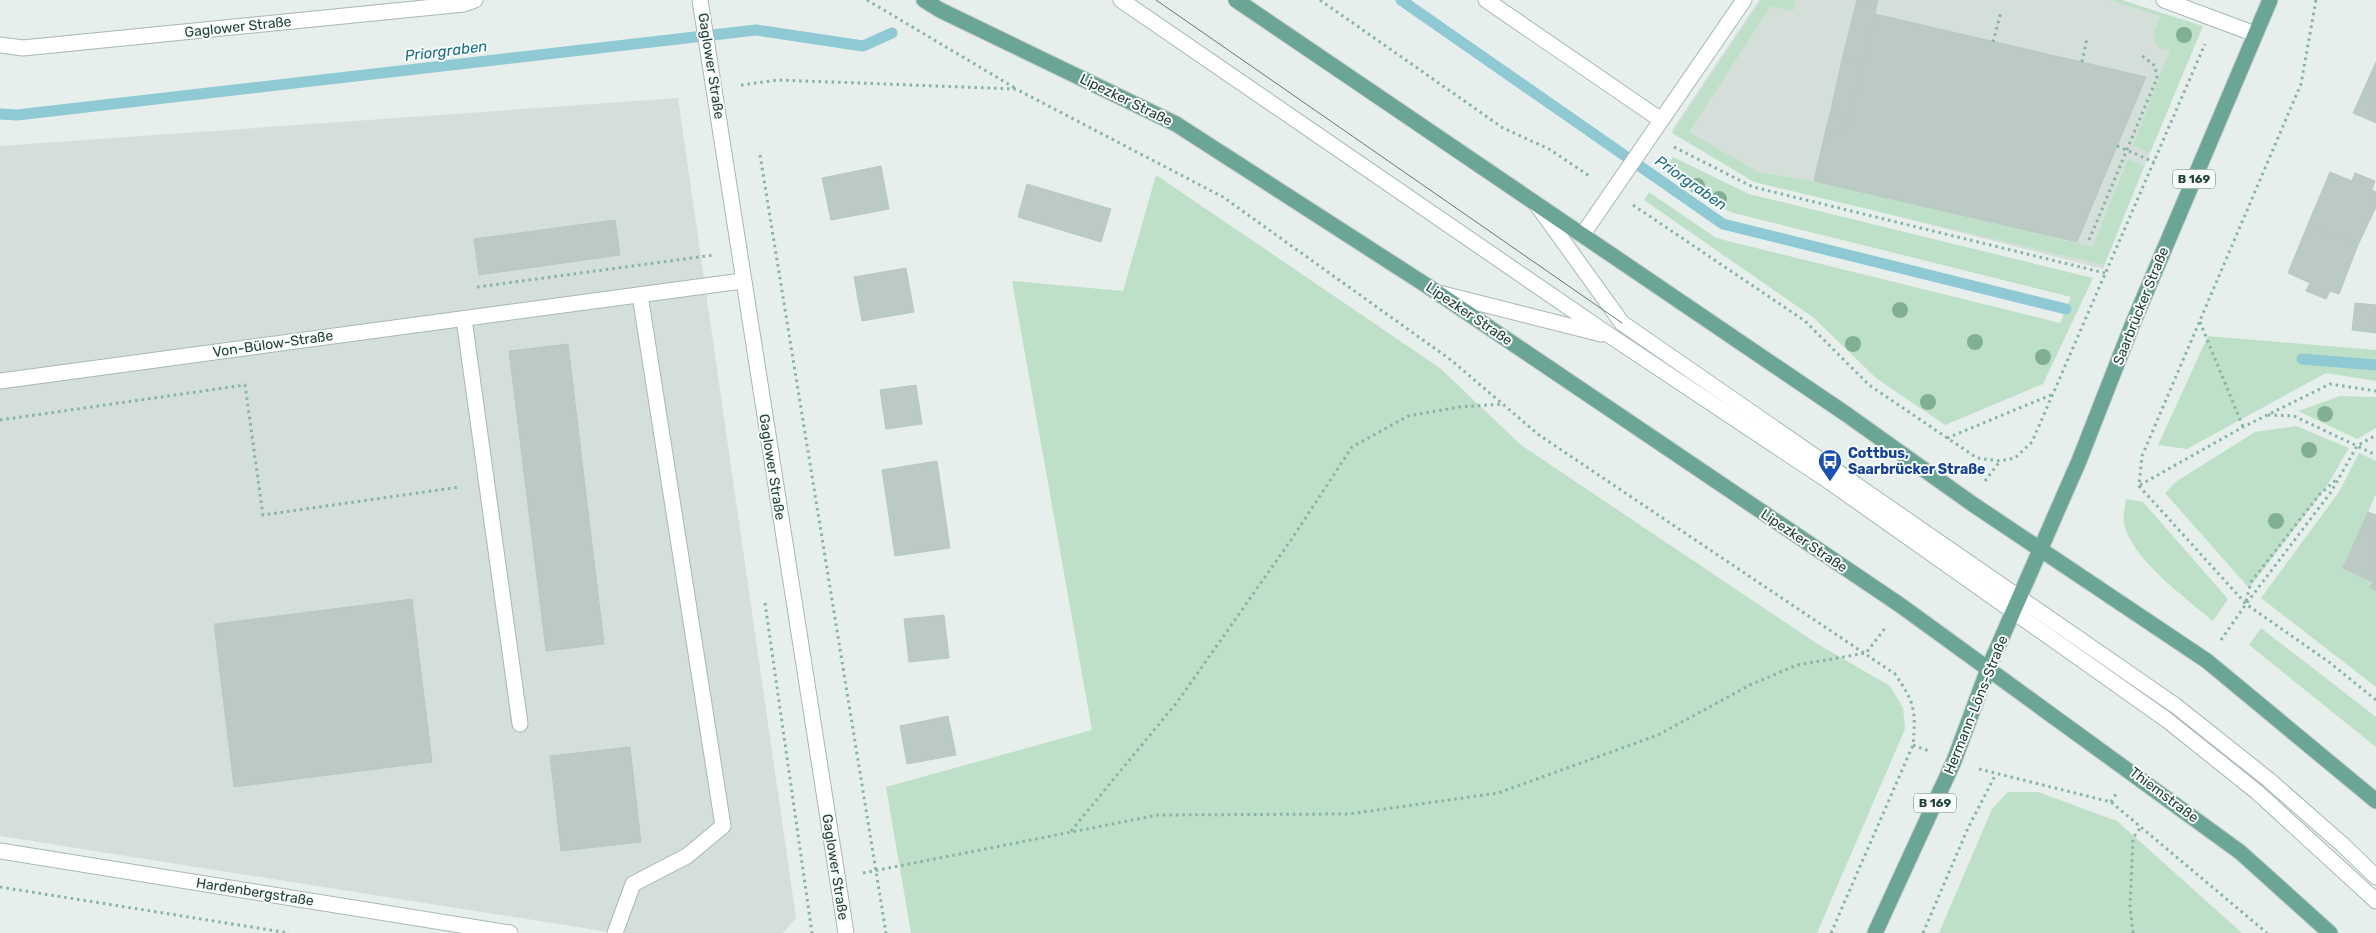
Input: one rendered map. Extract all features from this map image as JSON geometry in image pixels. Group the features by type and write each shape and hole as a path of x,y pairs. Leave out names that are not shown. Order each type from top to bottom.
{"main road":[{"name":"Lipezker Straße","path":"924,0 940,10 1176,124 1436,292 1900,605 1988,669"},
{"path":"1236,0 1537,205 1583,234 1846,414 1971,503 2041,548 2207,661 2376,801"},
{"name":"Saarbrücker Straße","path":"2013,613 2079,461 2133,323 2270,0"},
{"name":"Hermann-Löns-Straße","path":"1876,933 1954,761 1988,669 2013,613"},
{"name":"Thiemstraße","path":"1988,669 2132,771 2240,852 2330,933"}],"street":[{"name":"Gaglower Straße","path":"0,45 23,48 464,4 475,0"},
{"name":"Gaglower Straße","path":"700,0 710,56 742,280 846,933"},
{"path":"1121,0 1637,354 1830,482 2167,720 2256,792 2376,901"},
{"path":"1486,0 1657,126"},
{"path":"1583,234 1744,0"},
{"path":"2164,0 2255,34"},
{"path":"1537,205 1622,323 2176,706 2276,787 2343,845 2376,877"},
{"name":"Von-Bülow-Straße","path":"0,381 742,280"},
{"path":"1436,292 1612,337"},
{"path":"615,933 633,884 687,856 723,826 640,295"},
{"path":"464,319 520,724"},
{"name":"Hardenbergstraße","path":"0,851 510,933"}],"path":[{"path":"867,0 1016,89 1223,197 1451,360 1539,435 1895,674 1910,697 1916,717 1913,745 1831,933"},
{"path":"1320,0 1503,128 1549,149 1806,321 1869,385 1947,438 1977,458 2000,461 2015,458 2032,442 2216,18"},
{"path":"2316,0 2301,84 2142,456 2140,486 2246,604 2329,662 2376,700"},
{"path":"1993,42 2001,12"},
{"path":"2082,62 2087,38"},
{"path":"2089,240 2157,78 2155,66 2140,54"},
{"path":"741,85 778,80 1016,89"},
{"path":"1657,126 1669,144 1753,187 2106,273"},
{"path":"2117,146 2154,162"},
{"path":"760,155 886,933"},
{"path":"2200,322 2243,427"},
{"path":"2140,486 2243,427 2330,384 2376,391"},
{"path":"0,420 245,386 263,515 486,483"},
{"path":"1947,438 2051,395"},
{"path":"1070,832 1178,701 1291,540 1352,447 1408,416 1459,407 1503,404"},
{"path":"2267,415 2294,416 2376,455"},
{"path":"2228,630 2331,492 2357,446 2376,435"},
{"path":"1986,481 2000,461"},
{"path":"2246,604 2251,582 2319,495 2340,476"},
{"path":"812,933 805,886 876,870 1158,815 1349,814 1498,793 1658,735 1750,686 1797,665 1866,653 1879,636"},
{"path":"1913,745 1927,750"},
{"path":"1980,769 2111,802 2267,933"},
{"path":"1922,933 1968,828 1996,774"},
{"path":"2133,933 2130,906 2133,838 2141,827"},
{"path":"0,887 289,933"}],"shaded area":[{"path":"1759,0 2123,0 2201,27 2103,269 1755,180 1672,130"},
{"path":"678,98 796,918 783,933 615,933 0,836 0,146"}],"green space":[{"path":"1761,0 1796,0 1793,11 1771,6 1689,132 1758,172 1814,181 2093,247 2128,159 2144,166 2104,265 1754,182 1672,133"},
{"path":"2111,0 2121,0 2203,26 2150,153 2133,146 2170,50 2160,48 2154,41 2154,33 2160,16"},
{"path":"1673,157 1749,194 2093,278 2043,384 1945,425 1876,378 1814,318 1644,200 1649,192 1716,238 2060,323 2071,297 1730,212 1663,172"},
{"path":"1156,175 1440,368 1521,445 1816,643 1890,686 1903,708 1905,729 1817,933 911,933 886,787 1092,730 1012,281 1123,291"},
{"path":"2208,336 2376,350 2376,381 2326,373 2187,449 2158,445"},
{"path":"2340,396 2376,397 2376,428 2357,439 2298,411"},
{"path":"2296,426 2349,448 2325,489 2249,588 2165,493 2177,481 2255,432"},
{"path":"2359,453 2376,461 2376,494 2343,568 2373,582 2370,588 2376,591 2376,687 2261,598 2339,492"},
{"path":"2126,499 2143,502 2228,599 2213,621 2161,576 2136,549 2128,535 2124,522"},
{"path":"2261,628 2376,717 2376,747 2249,645"},
{"path":"2008,792 2038,792 2117,821 2242,933 1939,933 1992,809"}],"building":[{"path":"1857,0 1878,0 1863,65 1842,60"},
{"path":"1875,14 2146,77 2077,242 1814,181 1826,129 1846,134"},
{"path":"1842,60 1863,65 1850,118 1830,114"},
{"path":"2376,62 2376,123 2353,113"},
{"path":"1830,114 1850,118 1846,134 1826,129"},
{"path":"881,166 889,209 831,220 822,178"},
{"path":"2330,172 2352,181 2355,173 2375,181 2372,190 2376,192 2376,207 2358,245 2308,224"},
{"path":"1027,184 1111,209 1101,242 1018,217"},
{"path":"615,220 620,255 479,275 474,239"},
{"path":"2308,224 2358,245 2339,294 2330,291 2326,299 2306,291 2310,283 2288,273"},
{"path":"906,268 914,312 862,321 854,277"},
{"path":"2355,303 2376,305 2376,333 2352,330"},
{"path":"568,344 604,644 546,651 509,351"},
{"path":"916,385 922,424 886,429 880,390"},
{"path":"937,461 950,548 895,556 882,470"},
{"path":"2368,512 2376,515 2376,591 2370,588 2373,582 2343,568"},
{"path":"412,599 432,762 234,787 214,624"},
{"path":"944,615 949,658 909,662 904,619"},
{"path":"948,716 956,755 907,764 900,726"},
{"path":"630,747 641,842 561,851 550,756"}],"waterway":[{"name":"Priorgraben","path":"1401,0 1723,224 2066,309"},
{"name":"Priorgraben","path":"0,114 17,115 756,30 863,46 892,33"},
{"name":"Priorgraben","path":"2302,359 2376,365"}],"tram line":[{"path":"1156,0 1622,323"}],"place":[{"name":"Cottbus, Saarbrücker Straße","path":"1830,482"}]}
